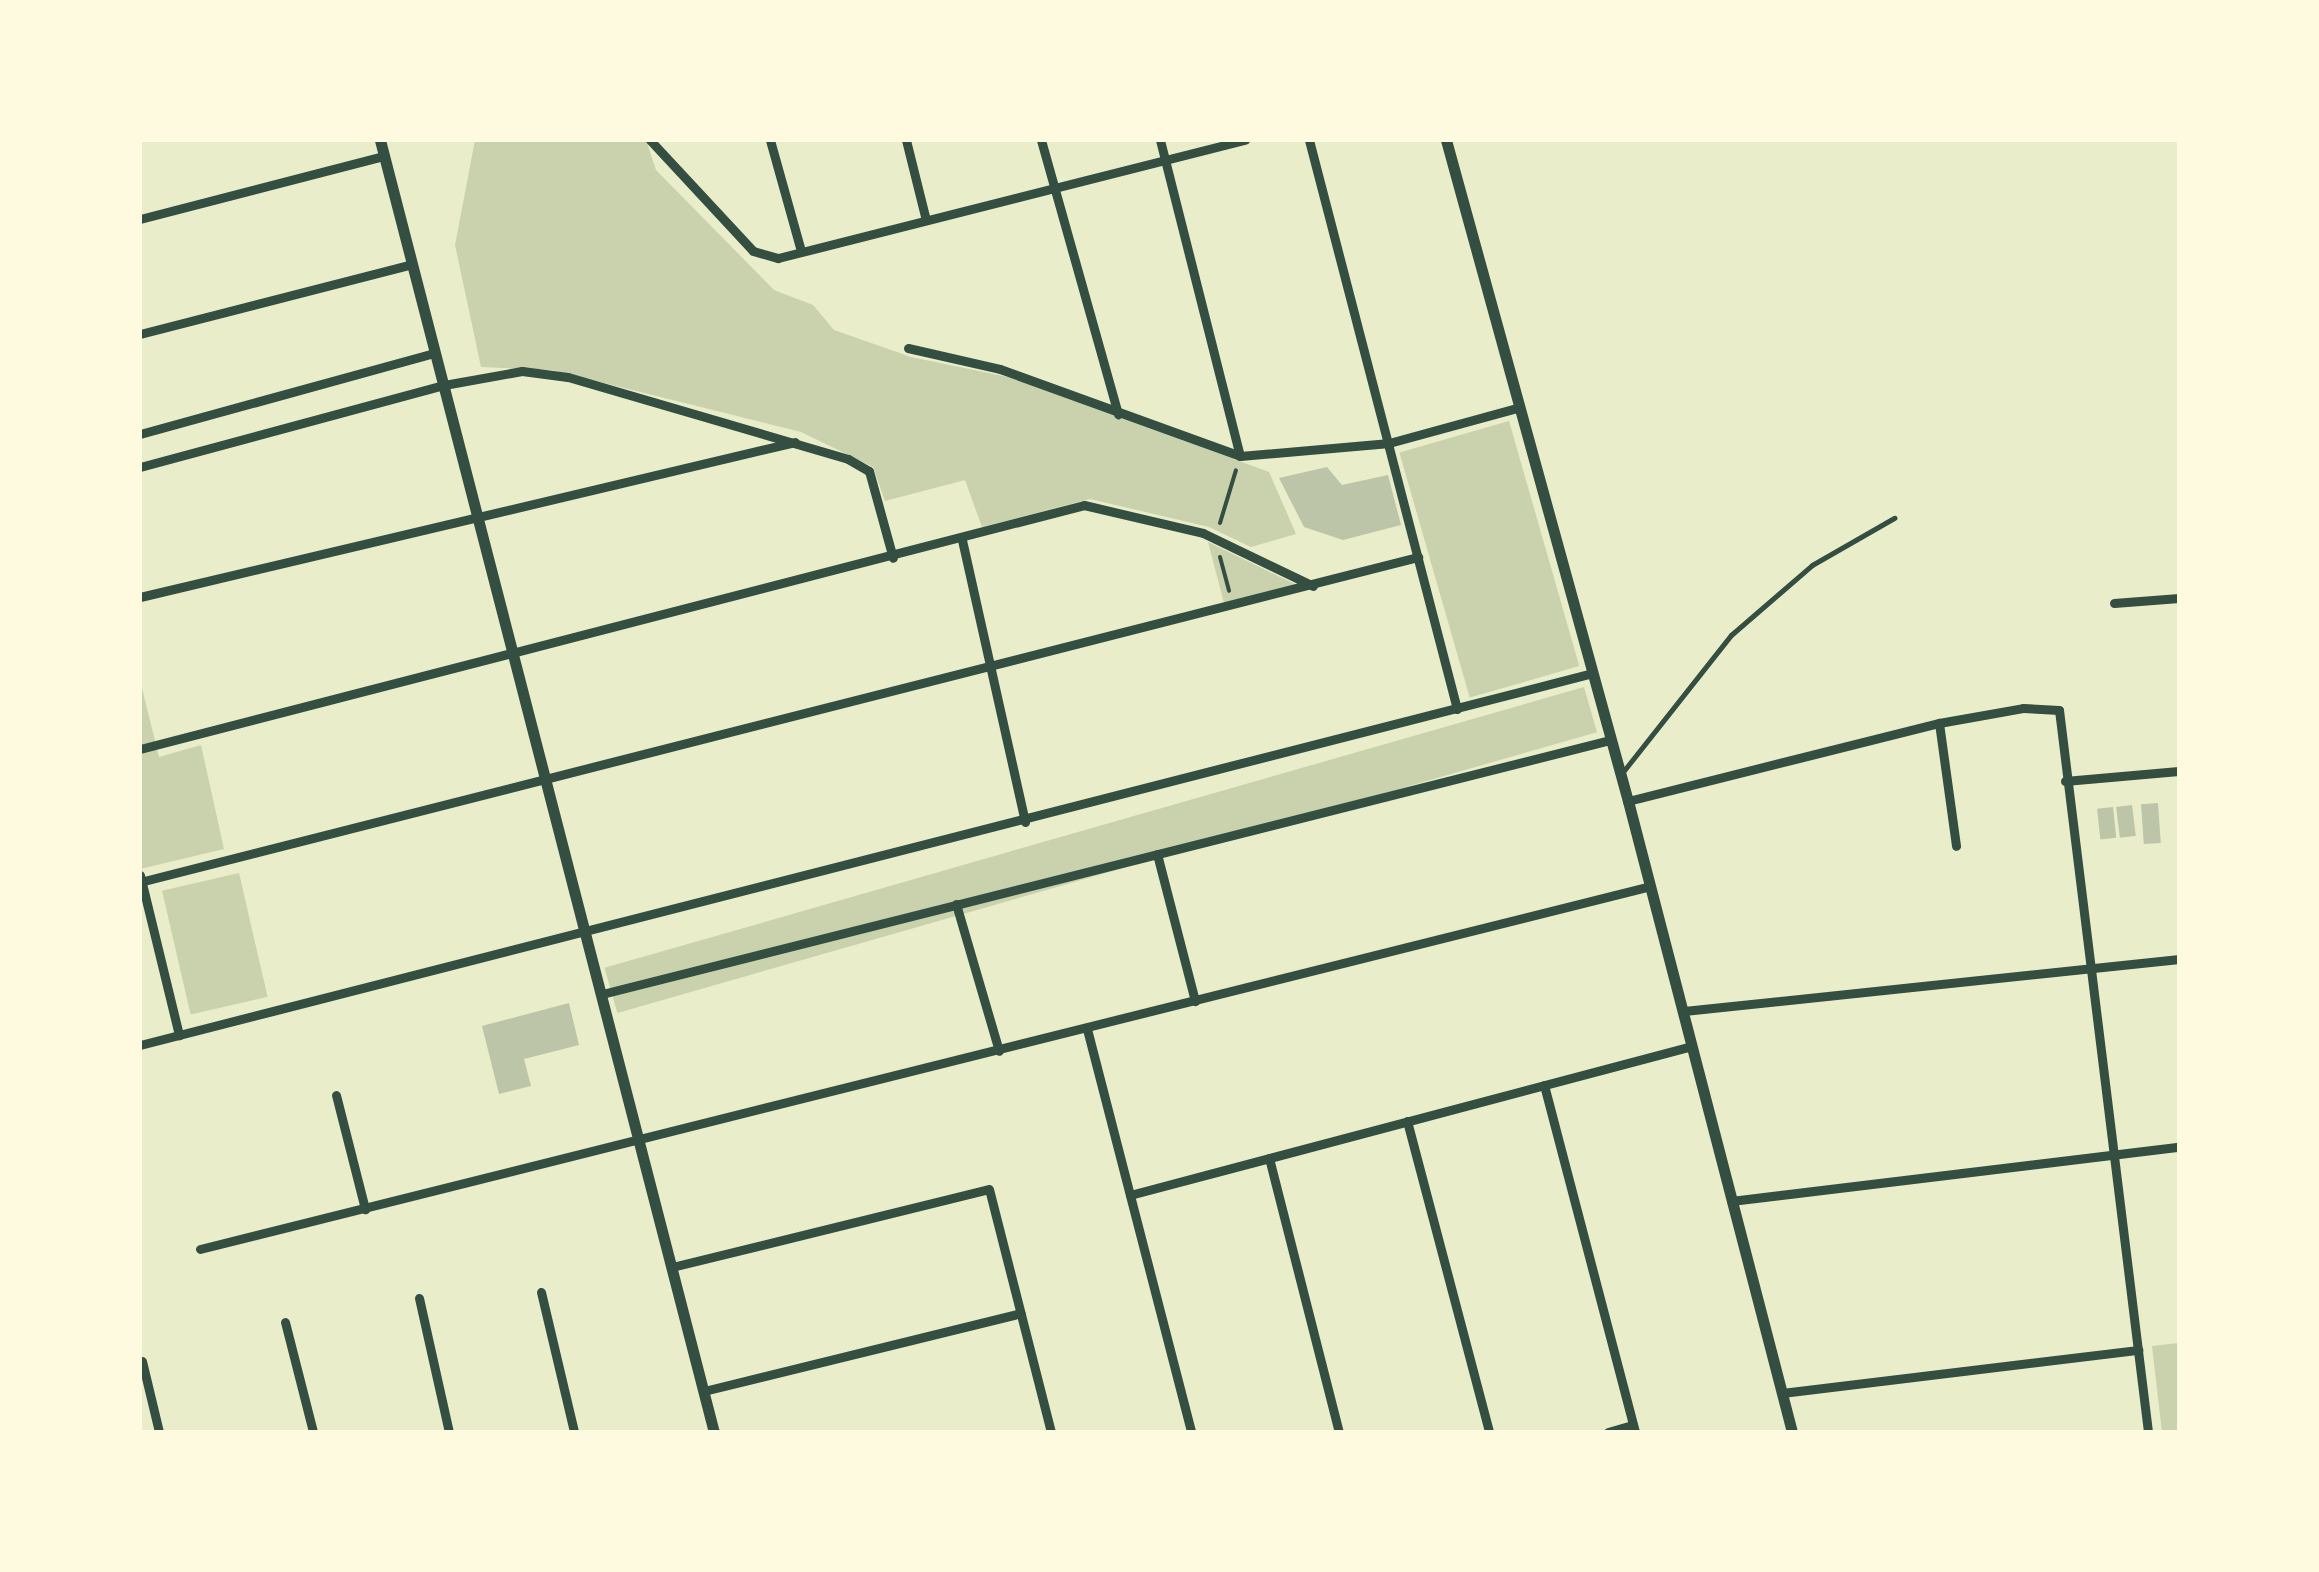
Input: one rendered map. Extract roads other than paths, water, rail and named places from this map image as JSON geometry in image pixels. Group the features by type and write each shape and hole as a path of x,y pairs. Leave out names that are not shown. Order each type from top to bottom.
{"street":[{"path":"380,140 714,1432"},
{"path":"650,140 762,256 801,252 1245,140"},
{"path":"770,140 801,252"},
{"path":"906,140 926,220"},
{"path":"1041,140 1118,414"},
{"path":"1160,140 1240,456"},
{"path":"1309,140 1457,709"},
{"path":"1446,140 1684,1011 1792,1432"},
{"path":"140,219 384,156"},
{"path":"140,334 412,264"},
{"path":"908,348 1000,369 1240,456 1389,443 1517,408"},
{"path":"140,434 435,353"},
{"path":"140,467 444,385 522,371 568,377 798,441 869,471 893,558"},
{"path":"140,598 798,441"},
{"path":"140,749 893,558 1084,505 1203,533 1313,586"},
{"path":"962,540 1025,822"},
{"path":"179,1035 141,880 1418,557"},
{"path":"2114,603 2179,598"},
{"path":"140,1045 1025,822 1590,674"},
{"path":"1628,802 1939,723 2022,708 2059,710 2148,1432"},
{"path":"1939,723 1956,846"},
{"path":"602,994 1610,740"},
{"path":"2065,780 2179,771"},
{"path":"1157,854 1195,1001"},
{"path":"200,1249 640,1142 1650,886"},
{"path":"956,904 999,1051"},
{"path":"1684,1011 2179,958"},
{"path":"1087,1029 1191,1432"},
{"path":"1130,1195 1692,1046"},
{"path":"1544,1085 1634,1428 1608,1432"},
{"path":"336,1096 364,1209"},
{"path":"1407,1122 1489,1432"},
{"path":"1731,1201 2179,1147"},
{"path":"1269,1158 1339,1432"},
{"path":"672,1268 989,1189 1051,1432"},
{"path":"541,1292 574,1432"},
{"path":"419,1298 449,1432"},
{"path":"704,1391 1021,1313"},
{"path":"285,1322 312,1432"},
{"path":"1782,1392 2138,1350"},
{"path":"142,1361 159,1432"}],"lane":[{"path":"1620,775 1731,635 1812,565 1894,518"}]}
